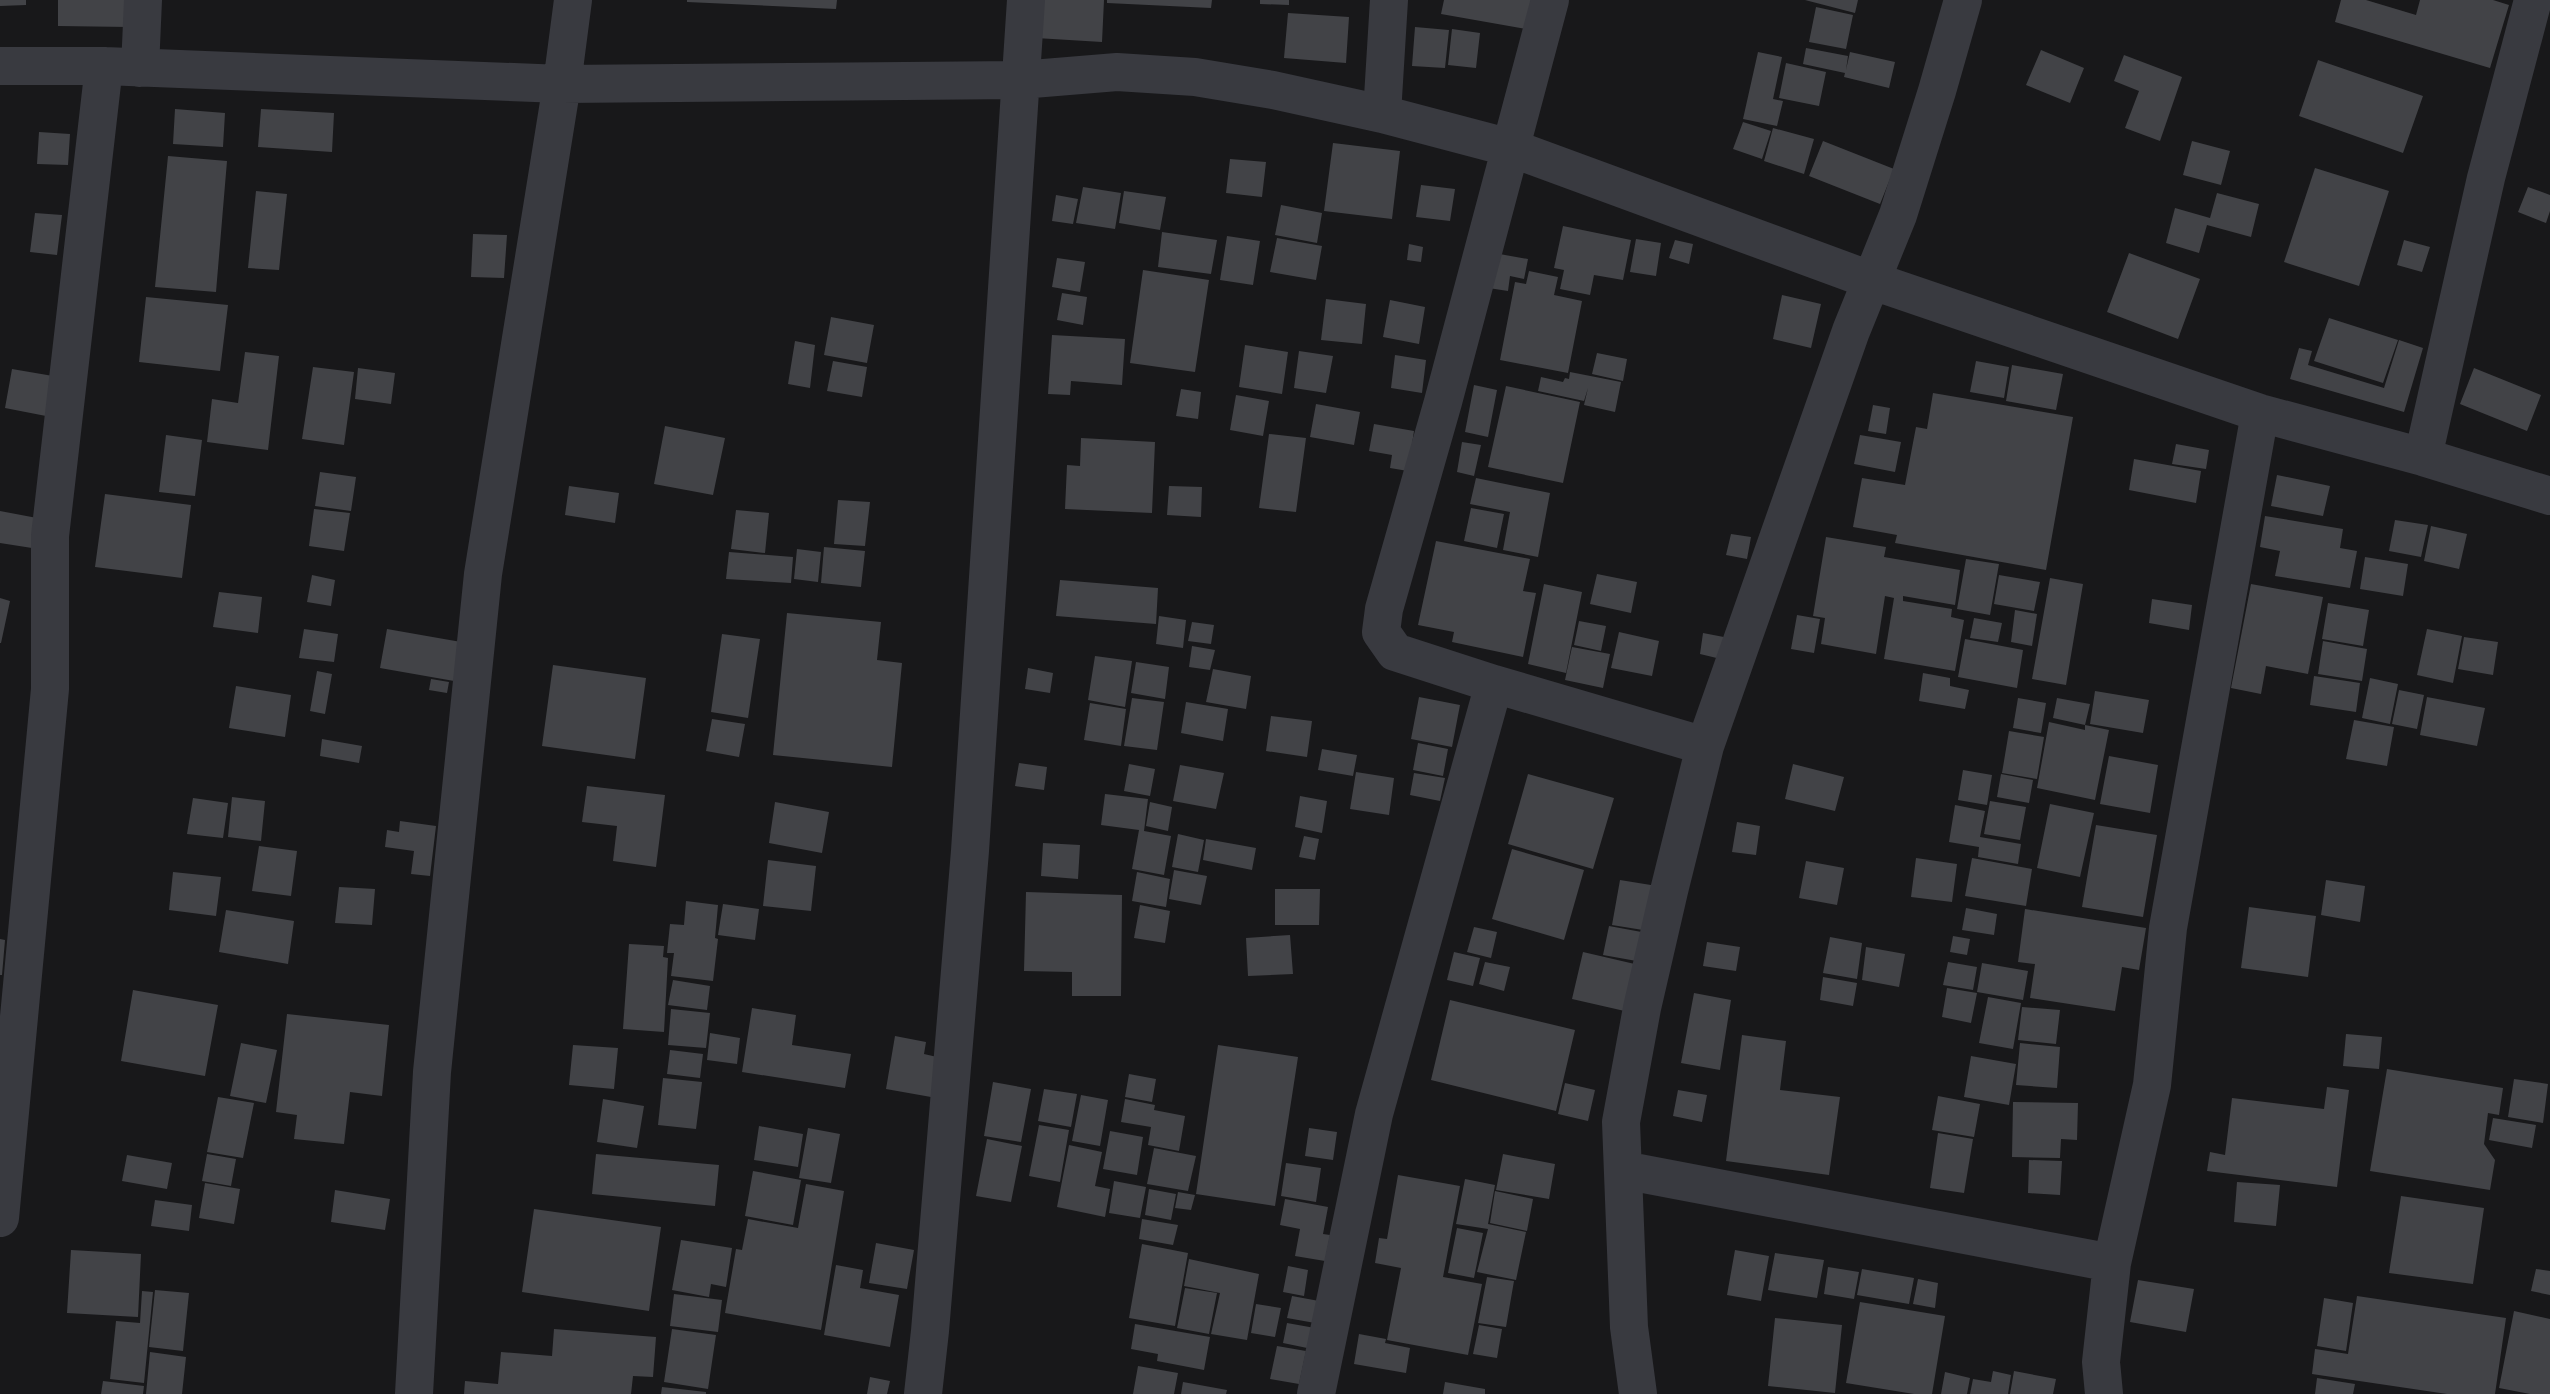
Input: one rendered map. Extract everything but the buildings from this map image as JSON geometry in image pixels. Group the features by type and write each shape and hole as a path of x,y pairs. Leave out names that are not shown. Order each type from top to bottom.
{"street":[{"path":"0,1218 50,689 50,536 122,67 143,0"},
{"path":"414,1394 432,1072 484,574 573,0"},
{"path":"923,1394 971,837 1026,0"},
{"path":"1382,114 1389,0"},
{"path":"1550,0 1443,402 1384,609 1381,632 1395,652 1705,746"},
{"path":"1639,1394 1629,1327 1621,1122 1642,1009 1705,746 1851,331 1898,215 1963,0"},
{"path":"2423,457 2486,178 2533,0"},
{"path":"0,66 122,67 562,84 1020,80 1118,72 1195,77 1273,90 1382,114 1511,148 1873,281 2260,413 2423,457 2550,496"},
{"path":"2104,1394 2101,1362 2112,1263 2152,1085 2168,928 2260,413"},
{"path":"1316,1394 1374,1114 1494,684"},
{"path":"1623,1170 2112,1263"}]}
